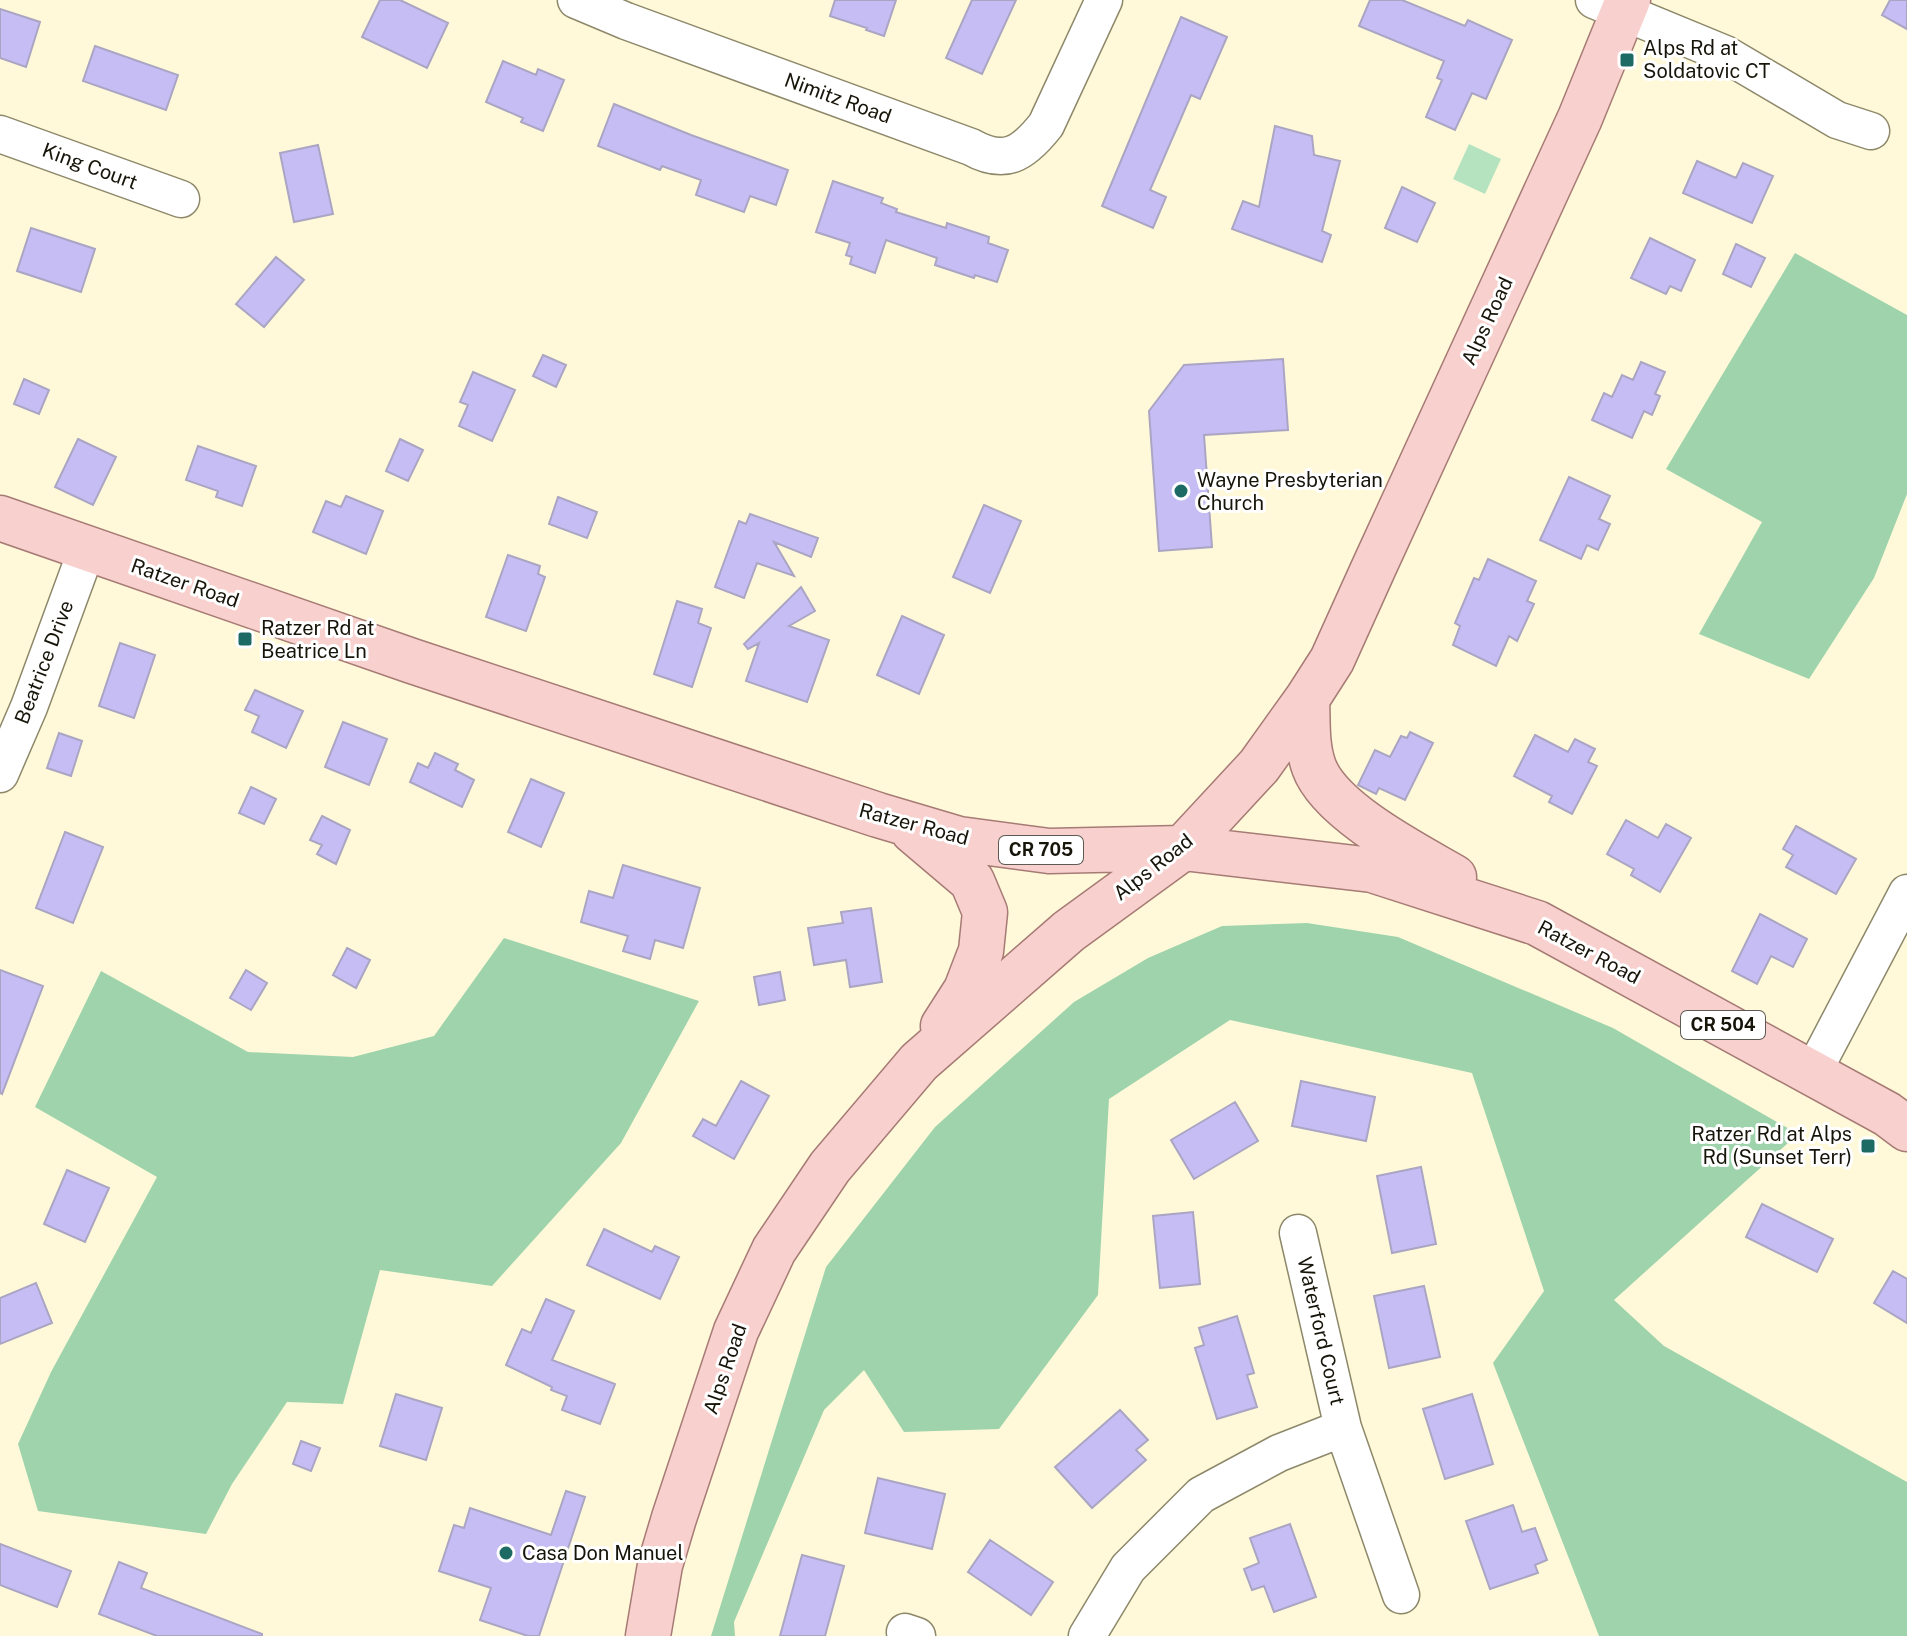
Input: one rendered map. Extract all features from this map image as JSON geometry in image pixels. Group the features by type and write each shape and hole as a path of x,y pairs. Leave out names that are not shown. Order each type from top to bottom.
{"main road":[{"name":"Alps Road","path":"648,1636 660,1565 736,1331 774,1250 830,1167 919,1062 1069,931 1183,848 1259,766 1332,660 1580,118 1615,4"},
{"name":"Ratzer Road","path":"0,518 381,651 959,839 1049,851 1183,848 1372,870 1537,923 1887,1114 1907,1129"},
{"path":"1307,699 1308,736 1314,768 1332,796 1397,845 1537,923"},
{"path":"902,822 972,881 985,912 981,951 966,990 919,1062"}],"street":[{"name":"Nimitz Road","path":"576,0 986,155 1002,157 1033,141 1046,125 1104,0"},
{"path":"1615,4 1725,54 1837,120 1871,131"},
{"name":"King Court","path":"0,134 181,199"},
{"name":"Beatrice Drive","path":"0,774 29,707 87,549"},
{"path":"1812,1074 1907,893"},
{"name":"Waterford Court","path":"1298,1233 1343,1428 1401,1595"},
{"path":"1087,1636 1128,1568 1201,1495 1279,1453 1343,1428"}],"green space":[{"path":"1469,144 1501,159 1485,194 1453,179"},
{"path":"1795,253 1907,315 1907,494 1874,578 1809,679 1699,634 1762,522 1666,469"},
{"path":"1307,923 1398,937 1613,1028 1798,1134 1614,1300 1664,1346 1907,1482 1907,1636 1599,1636 1493,1363 1544,1291 1472,1073 1230,1020 1109,1099 1098,1295 999,1429 904,1432 864,1370 824,1410 734,1622 735,1636 711,1636 826,1267 935,1127 1074,1002 1148,958 1222,926"},
{"path":"504,938 699,1001 621,1143 492,1286 380,1270 343,1404 287,1402 232,1484 206,1534 38,1511 18,1444 51,1372 157,1177 35,1107 101,971 248,1052 353,1057 434,1036"}],"building":[{"path":"380,0 400,0 448,23 427,68 362,37"},
{"path":"835,0 896,0 884,36 830,16"},
{"path":"972,0 1016,0 982,74 946,58"},
{"path":"1370,0 1402,0 1465,26 1468,20 1512,40 1486,99 1472,93 1455,130 1426,117 1442,80 1437,78 1444,61 1359,26"},
{"path":"1890,0 1907,0 1907,29 1882,15"},
{"path":"0,9 40,22 26,67 0,58"},
{"path":"1181,17 1227,37 1200,99 1191,95 1150,190 1166,197 1153,228 1102,206"},
{"path":"95,46 178,75 166,110 83,81"},
{"path":"503,61 536,75 538,69 564,80 543,131 521,122 523,118 486,102"},
{"path":"614,104 788,170 776,205 750,196 744,212 696,195 701,180 662,166 660,170 598,146"},
{"path":"1275,126 1312,136 1314,155 1340,161 1322,231 1331,235 1322,262 1232,229 1243,201 1259,207"},
{"path":"318,145 333,214 294,222 280,153"},
{"path":"1697,161 1736,178 1743,163 1773,176 1752,223 1683,193"},
{"path":"833,181 883,198 881,203 897,209 896,212 946,228 947,223 989,237 988,243 1008,250 997,282 935,265 937,258 886,240 875,273 850,264 852,257 846,255 850,243 816,232"},
{"path":"1402,187 1435,203 1417,242 1385,228"},
{"path":"31,228 95,249 81,292 17,271"},
{"path":"1650,238 1695,260 1681,291 1670,286 1666,294 1631,278"},
{"path":"1736,244 1765,258 1751,287 1723,274"},
{"path":"276,257 304,280 264,327 236,304"},
{"path":"543,355 566,365 556,387 533,376"},
{"name":"Wayne Presbyterian Church","path":"1283,359 1288,430 1204,435 1212,547 1159,551 1149,411 1184,365"},
{"path":"1641,362 1665,372 1655,394 1660,396 1652,415 1644,411 1632,438 1592,420 1604,393 1612,397 1622,375 1633,380"},
{"path":"473,372 515,390 492,441 459,426 468,405 460,402"},
{"path":"24,379 49,390 39,414 14,404"},
{"path":"78,439 116,457 93,505 55,487"},
{"path":"400,439 423,450 408,481 386,471"},
{"path":"198,446 256,466 242,506 216,497 218,491 186,480"},
{"path":"1569,477 1610,496 1599,519 1610,524 1598,550 1587,545 1581,559 1540,540"},
{"path":"346,496 383,511 366,554 313,532 326,501 341,507"},
{"path":"558,497 597,512 587,538 549,524"},
{"path":"984,505 1021,521 990,593 953,577"},
{"path":"750,514 818,538 811,557 774,542 794,576 757,563 744,598 715,587 739,521 746,524"},
{"path":"508,555 540,566 538,574 545,577 526,631 486,617"},
{"path":"1488,559 1536,581 1527,601 1534,604 1517,641 1509,636 1496,666 1453,645 1460,626 1455,623 1474,578 1479,580"},
{"path":"801,587 815,611 789,626 829,640 807,702 746,681 759,643 748,649 744,644"},
{"path":"677,601 702,609 698,623 711,628 692,687 654,674"},
{"path":"902,616 944,635 919,694 877,675"},
{"path":"120,643 155,655 134,718 99,706"},
{"path":"255,690 303,711 286,748 252,732 259,716 245,710"},
{"path":"343,722 387,739 369,785 325,767"},
{"path":"1410,732 1433,743 1405,800 1379,788 1376,794 1358,785 1375,750 1390,757 1401,736 1407,738"},
{"path":"59,733 82,741 71,776 47,768"},
{"path":"1535,735 1568,752 1575,739 1595,749 1588,762 1597,766 1572,814 1549,802 1552,796 1514,776"},
{"path":"435,753 458,764 455,770 474,780 462,807 410,782 418,763 428,768"},
{"path":"531,779 564,793 541,847 508,832"},
{"path":"251,787 276,799 264,824 239,813"},
{"path":"322,816 350,830 336,864 317,854 322,845 310,840"},
{"path":"1626,820 1658,838 1666,824 1691,838 1660,892 1631,875 1634,869 1607,854"},
{"path":"1796,826 1856,859 1836,894 1786,867 1793,855 1783,849"},
{"path":"65,832 103,847 73,923 36,908"},
{"path":"623,865 700,888 683,948 655,940 650,959 623,951 628,936 581,922 589,891 613,898"},
{"path":"871,908 882,982 850,987 846,960 814,965 808,928 843,923 841,912"},
{"path":"1760,914 1807,939 1793,967 1771,956 1757,984 1732,971"},
{"path":"347,948 370,960 356,988 333,975"},
{"path":"0,970 43,986 2,1094 0,1093"},
{"path":"246,970 267,983 251,1010 230,998"},
{"path":"780,972 785,1000 759,1005 754,977"},
{"path":"741,1081 769,1096 734,1159 693,1136 703,1119 716,1126"},
{"path":"1301,1081 1375,1097 1366,1141 1292,1126"},
{"path":"1235,1102 1258,1141 1194,1179 1171,1140"},
{"path":"1421,1167 1436,1244 1392,1253 1377,1176"},
{"path":"67,1170 109,1188 85,1242 44,1224"},
{"path":"1762,1204 1833,1239 1817,1272 1746,1237"},
{"path":"1193,1212 1200,1284 1160,1288 1153,1216"},
{"path":"604,1229 652,1252 655,1246 679,1257 660,1299 587,1265"},
{"path":"1893,1271 1907,1279 1907,1323 1874,1303"},
{"path":"36,1283 52,1323 0,1344 0,1298"},
{"path":"1424,1286 1440,1357 1389,1368 1374,1296"},
{"path":"546,1299 574,1311 552,1360 615,1384 600,1424 562,1410 567,1396 506,1365 522,1329 531,1333"},
{"path":"1237,1316 1254,1373 1247,1375 1257,1407 1217,1419 1195,1348 1204,1345 1199,1328"},
{"path":"396,1394 442,1408 426,1460 380,1446"},
{"path":"1472,1394 1493,1464 1445,1479 1423,1409"},
{"path":"1120,1410 1148,1440 1136,1450 1146,1460 1092,1508 1055,1467"},
{"path":"301,1441 320,1448 311,1471 293,1464"},
{"path":"878,1478 945,1494 932,1549 865,1533"},
{"name":"Casa Don Manuel","path":"566,1491 585,1497 539,1636 528,1636 480,1620 491,1588 439,1571 454,1525 464,1528 470,1508 551,1535"},
{"path":"1513,1505 1522,1532 1535,1528 1547,1560 1535,1565 1538,1573 1490,1589 1466,1521"},
{"path":"1290,1524 1316,1597 1274,1612 1264,1586 1252,1590 1244,1569 1259,1563 1250,1538"},
{"path":"990,1540 1053,1582 1031,1615 968,1572"},
{"path":"0,1544 71,1571 57,1607 0,1585"},
{"path":"802,1555 844,1566 825,1636 780,1636"},
{"path":"119,1562 147,1573 141,1588 262,1636 157,1636 99,1614"}],"place":[{"name":"Alps Rd at Soldatovic CT","path":"1627,60"},
{"name":"Wayne Presbyterian Church","path":"1181,491"},
{"name":"Ratzer Rd at Beatrice Ln","path":"245,639"},
{"name":"Ratzer Rd at Alps Rd (Sunset Terr)","path":"1868,1146"},
{"name":"Casa Don Manuel","path":"506,1553"}]}
